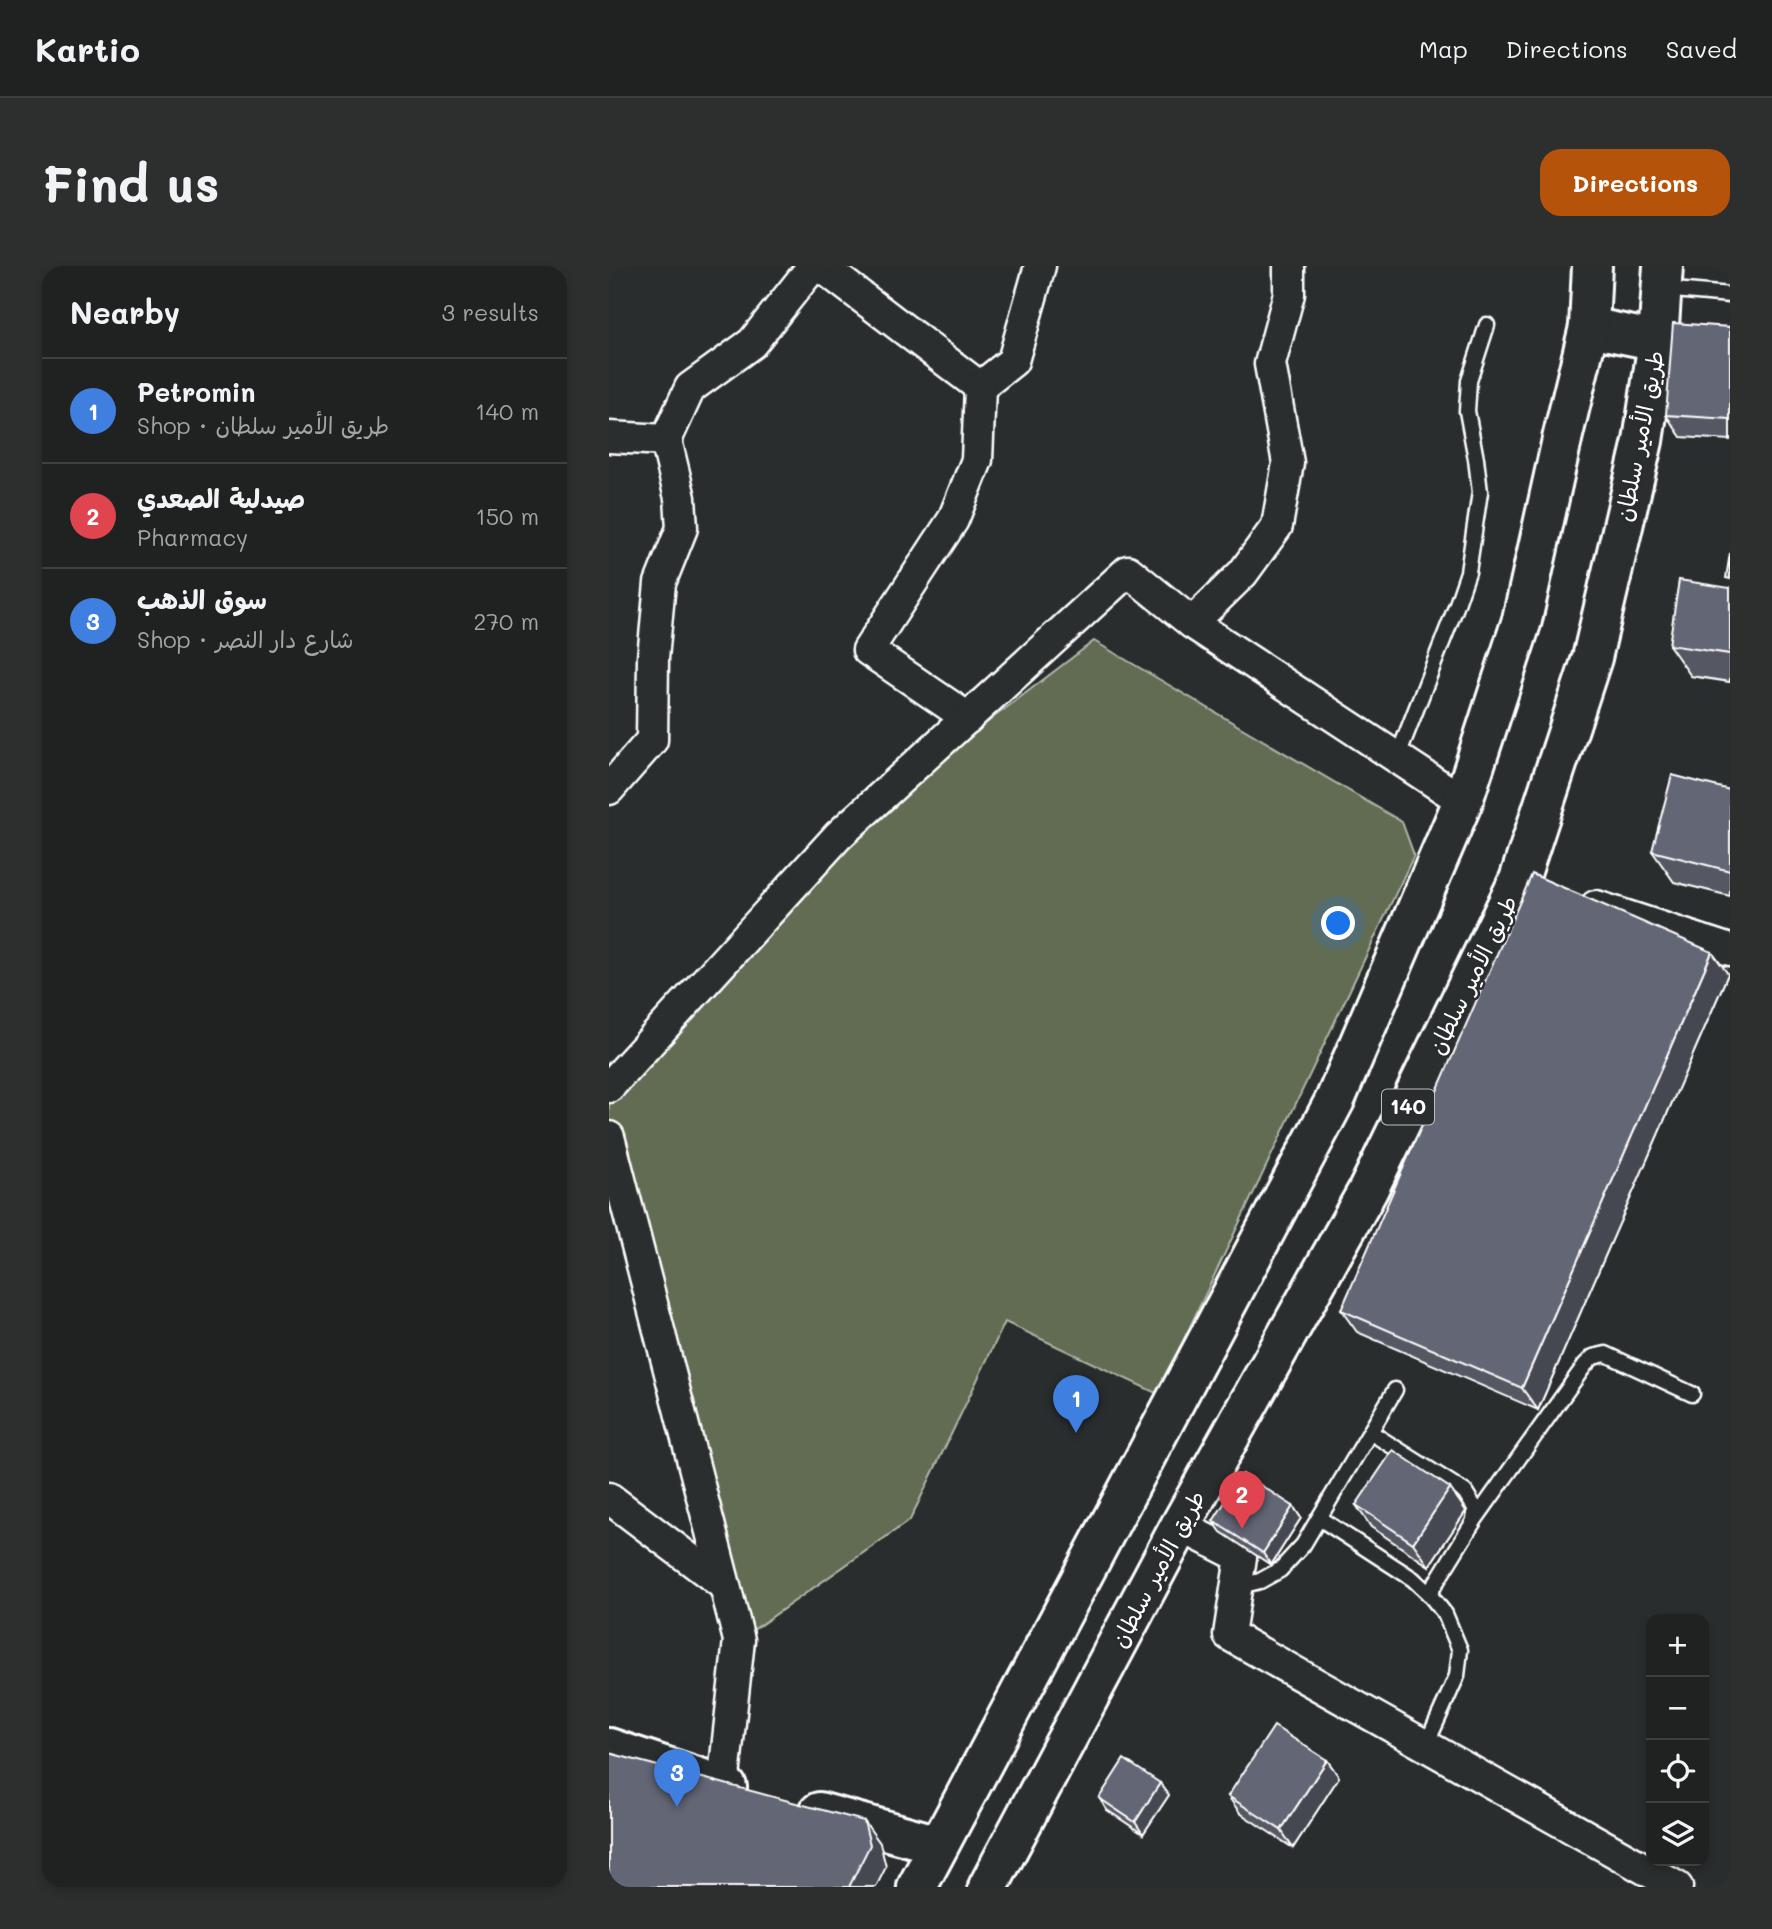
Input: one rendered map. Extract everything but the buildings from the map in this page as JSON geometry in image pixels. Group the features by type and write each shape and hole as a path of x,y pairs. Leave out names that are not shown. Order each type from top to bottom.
{"main road":[{"path":"917,1887 1335,1100 1463,801 1522,620 1589,327 1592,266"},
{"name":"طريق الأمير سلطان","path":"988,1887 1180,1526 1368,1190 1545,889 1592,658 1643,441 1658,341 1663,277"},
{"path":"1589,327 1658,341"},
{"path":"609,1748 723,1786 939,1844"}],"street":[{"path":"609,789 652,740 653,658 660,583 682,528 680,498 666,440 690,388 752,343 813,266"},
{"path":"821,266 979,387"},
{"path":"979,387 1013,361 1040,266"},
{"path":"1192,623 1243,573 1277,526 1288,463 1270,363 1289,294 1289,266"},
{"path":"968,718 868,650 953,520 977,460 979,387"},
{"path":"609,437 666,440"},
{"path":"609,1087 838,836 1128,571 1192,623 1463,801"},
{"path":"1545,889 1730,950"},
{"path":"609,1137 739,1640 723,1786"},
{"path":"609,1497 724,1585"},
{"path":"1180,1526 1241,1557 1229,1635 1677,1887"}],"lane":[{"path":"1663,277 1730,295"},
{"path":"1397,758 1457,607 1468,572 1480,492 1467,411 1469,381 1487,325"},
{"path":"1429,1594 1474,1521 1593,1357 1606,1353 1692,1394"},
{"path":"1236,1587 1260,1581 1280,1570 1303,1545 1395,1390"},
{"path":"1370,1432 1465,1493 1475,1508 1474,1521"},
{"path":"1319,1518 1413,1579 1445,1614 1460,1650 1457,1676 1426,1745"}],"green space":[{"path":"1094,641 1402,822 1414,855 1158,1394 1005,1322 910,1520 739,1640 609,1137 609,1087 838,836"}],"place":[{"name":"Petromin","path":"1076,1433"},
{"name":"صيدلية الصعدي","path":"1242,1529"},
{"name":"سوق الذهب","path":"677,1807"}]}
